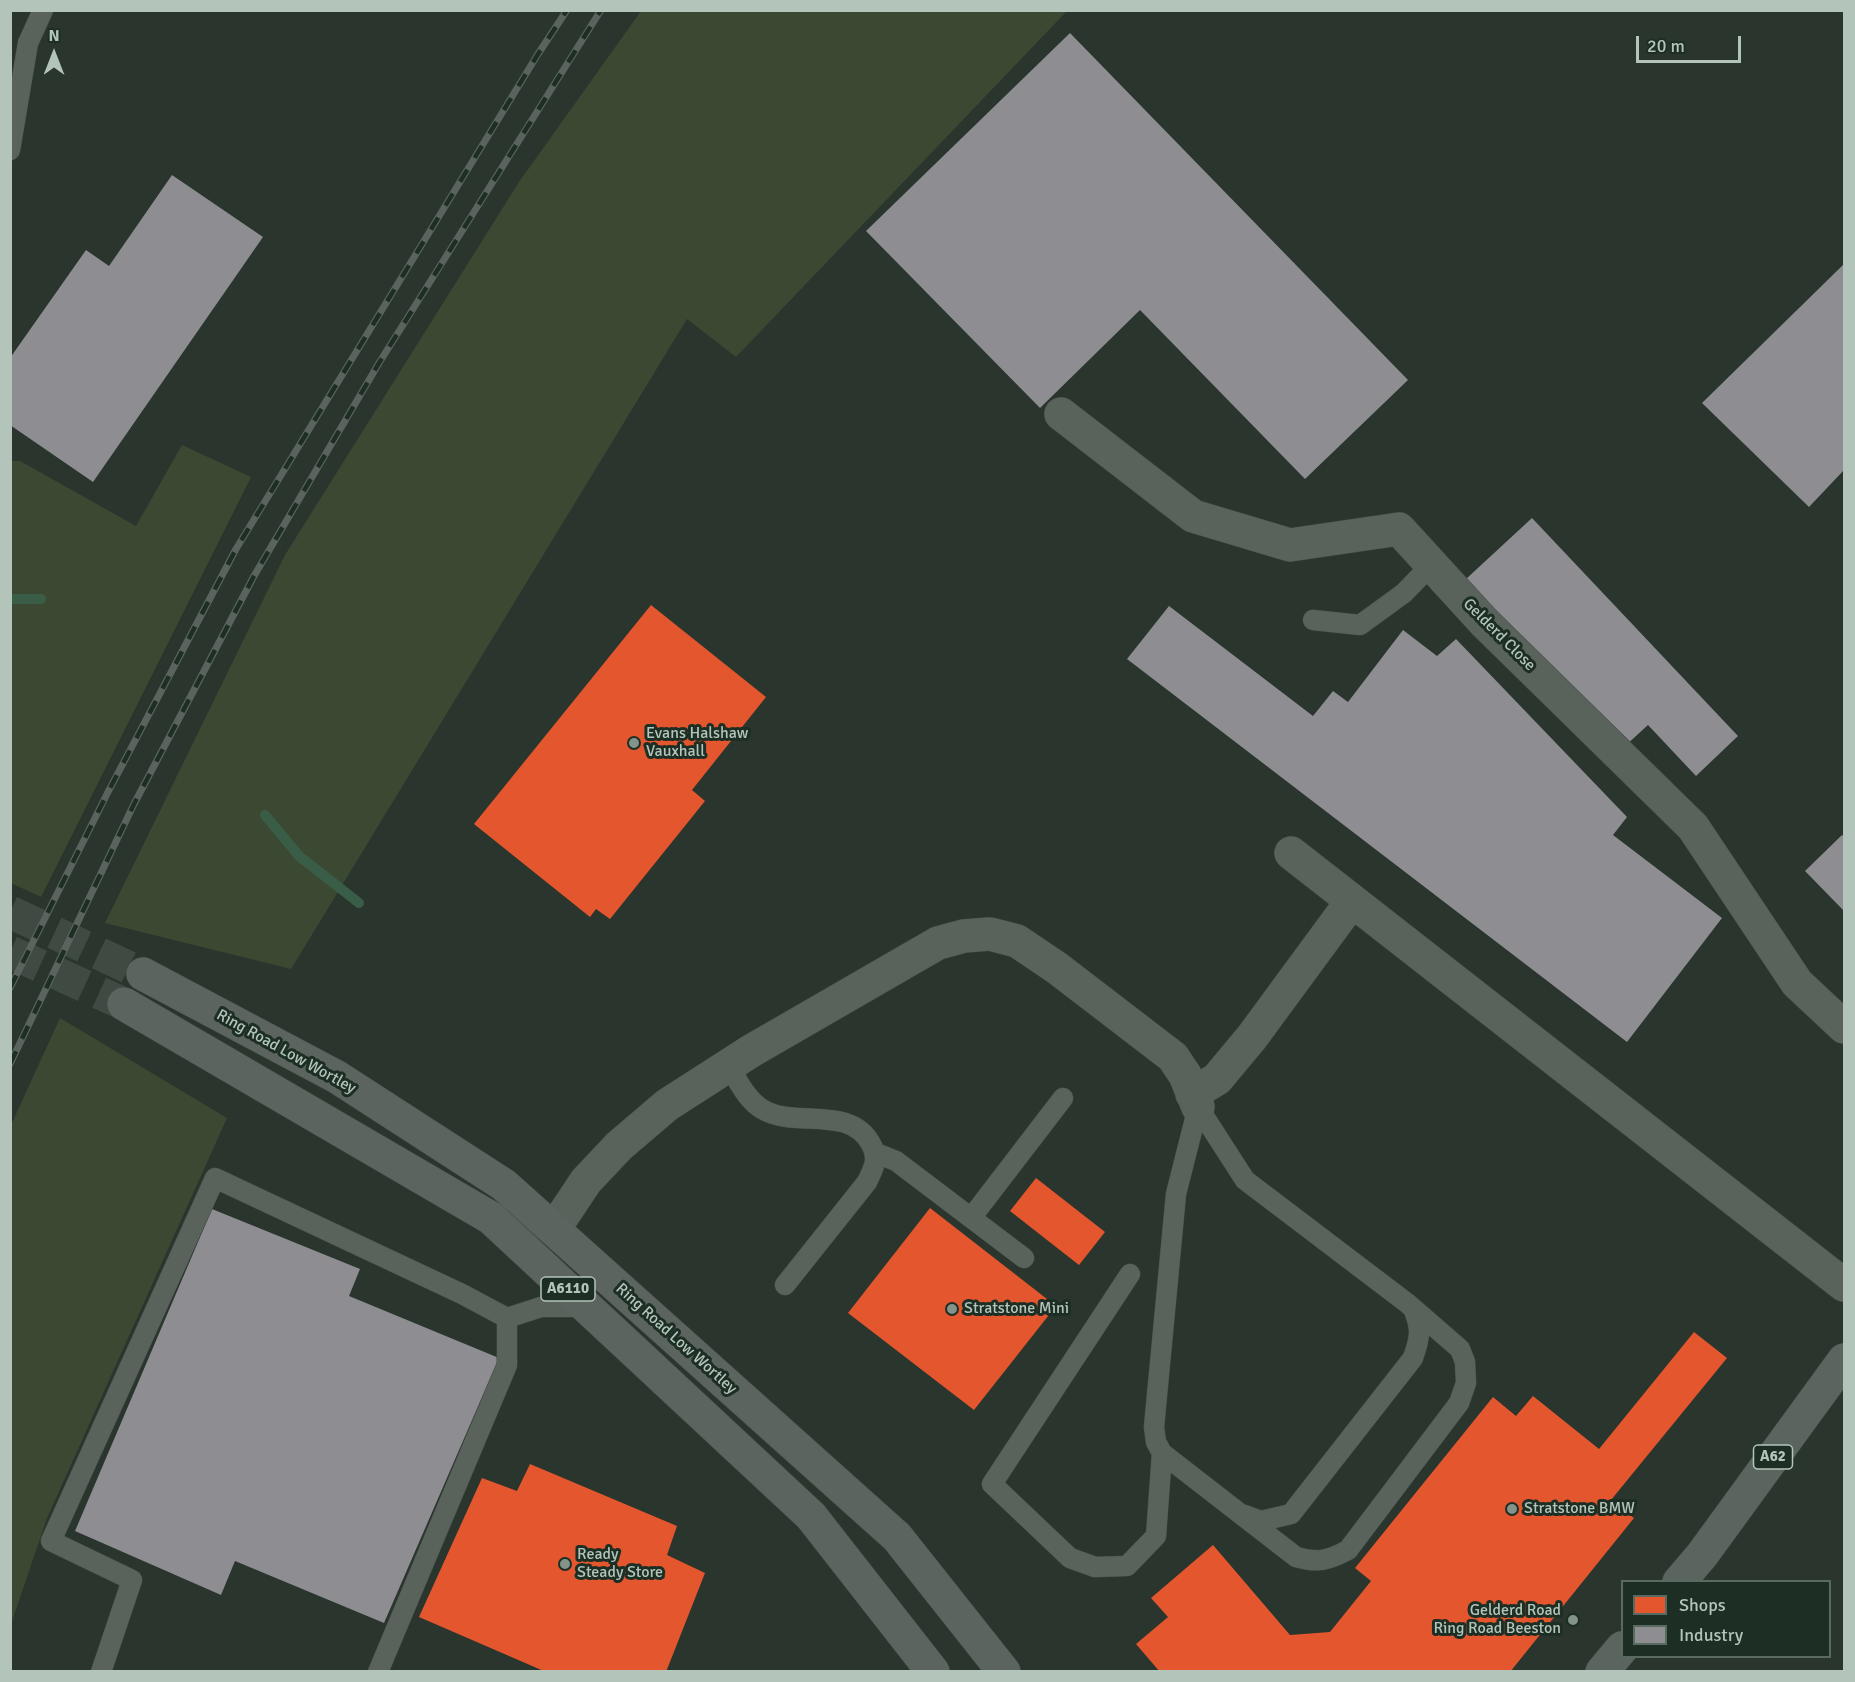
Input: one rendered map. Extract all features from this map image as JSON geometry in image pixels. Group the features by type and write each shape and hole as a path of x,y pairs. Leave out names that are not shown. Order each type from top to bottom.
{"highway":[{"name":"Ring Road Low Wortley","path":"143,974 337,1077 504,1185 897,1537 1004,1671"},
{"name":"A6110","path":"124,1004 491,1218 811,1516 933,1671"}],"main road":[{"name":"A62","path":"1680,1580 1702,1555 1845,1360"},
{"path":"1602,1671 1621,1650"}],"street":[{"name":"Gelderd Close","path":"1060,414 1193,516 1290,545 1399,529 1485,623 1693,827 1797,983 1845,1027"},
{"path":"1291,853 1845,1285"},
{"path":"554,1229 586,1181 618,1146 668,1105 729,1066 938,943 964,936 990,934 1017,941 1057,968 1173,1057 1185,1075 1195,1100 1217,1079 1252,1037 1352,901"}],"lane":[{"path":"10,150 28,43 43,10"},
{"path":"1313,620 1360,625 1404,593 1432,564"},
{"path":"729,1066 747,1095 761,1109 777,1116 836,1120 854,1126 867,1137 876,1153 875,1167 867,1182 785,1285"},
{"path":"971,1218 1063,1098"},
{"path":"1161,1453 1296,1557 1312,1562 1330,1560 1348,1550 1459,1403 1466,1383 1465,1362 1460,1349 1413,1308 1245,1180 1195,1100"},
{"path":"1130,1274 992,1484 1070,1558 1095,1567 1127,1566 1156,1536 1161,1453 1156,1442 1154,1427 1176,1194 1195,1100"},
{"path":"876,1153 896,1161 1024,1258"},
{"path":"101,1671 132,1580 51,1540 215,1178 462,1294 507,1318 541,1307 587,1307"},
{"path":"1239,1513 1261,1521 1291,1514 1413,1358 1419,1340 1419,1323 1413,1308"},
{"path":"378,1671 507,1365 507,1318"}],"green space":[{"path":"641,11 1067,11 736,357 687,319 291,969 105,923 285,555 519,182"},
{"path":"182,445 251,477 41,897 11,883 11,461 20,461 136,526"},
{"path":"60,1018 227,1118 47,1518 11,1624 11,1125"}],"building: Shops":[{"name":"Evans Halshaw Vauxhall","path":"651,605 766,697 692,790 705,801 610,919 596,909 590,917 474,824"},
{"path":"1036,1178 1105,1232 1079,1265 1010,1211"},
{"name":"Stratstone Mini","path":"930,1208 1056,1306 974,1410 848,1313"},
{"name":"Stratstone BMW","path":"1694,1332 1727,1358 1611,1500 1634,1518 1510,1672 1160,1672 1136,1644 1168,1617 1151,1598 1213,1545 1290,1635 1330,1632 1371,1581 1355,1568 1493,1397 1516,1416 1533,1396 1599,1449"},
{"name":"Ready Steady Store","path":"530,1464 677,1526 667,1555 705,1573 666,1672 546,1672 419,1617 482,1478 517,1491"}],"building: Industry":[{"path":"1070,33 1408,380 1305,479 1140,310 1040,408 866,231"},
{"path":"172,175 263,237 93,482 10,425 10,358 86,250 109,266"},
{"path":"1844,264 1844,470 1809,507 1702,403"},
{"path":"1532,518 1738,736 1696,776 1648,725 1624,747 1466,579"},
{"path":"1169,606 1313,716 1333,691 1348,702 1403,630 1437,656 1456,639 1627,817 1613,835 1722,918 1627,1042 1127,659"},
{"path":"1842,835 1844,837 1844,911 1805,871"},
{"path":"212,1209 360,1269 349,1296 499,1358 384,1623 235,1561 221,1595 75,1531"}],"waterway":[{"path":"10,599 41,599"},
{"path":"265,815 299,856 359,903"}],"tunnel":[{"path":"10,912 143,974"},
{"path":"10,952 124,1004"}],"railway":[{"path":"10,988 108,792 236,549 567,10"},
{"path":"10,1064 134,804 254,576 379,363 601,10"}],"place":[{"name":"Evans Halshaw Vauxhall","path":"634,743"},
{"name":"Stratstone Mini","path":"952,1309"},
{"name":"Stratstone BMW","path":"1512,1509"},
{"name":"Ready Steady Store","path":"565,1564"},
{"name":"Gelderd Road Ring Road Beeston","path":"1573,1620"}]}
